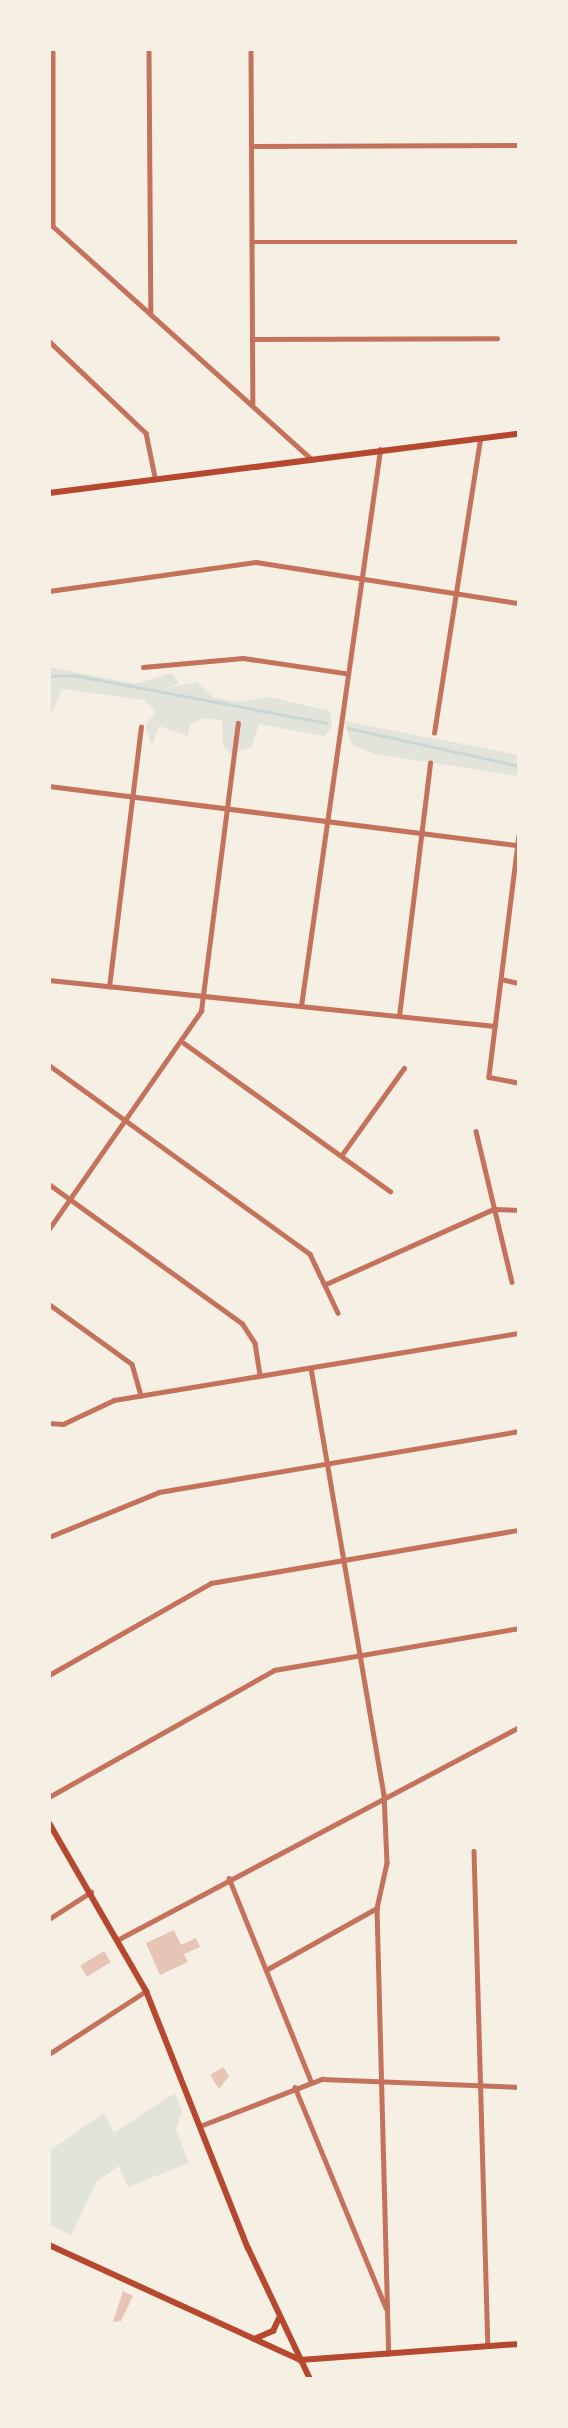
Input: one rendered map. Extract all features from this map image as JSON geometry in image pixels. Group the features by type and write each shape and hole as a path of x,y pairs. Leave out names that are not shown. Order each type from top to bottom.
{"main road":[{"path":"49,493 155,477 519,434"},
{"path":"49,1823 119,1939 146,1991 279,2316 310,2379"},
{"path":"49,2245 300,2360 519,2344"},
{"path":"254,2339 273,2331 279,2316"}],"street":[{"path":"53,49 51,224 151,311 310,458"},
{"path":"149,49 151,311"},
{"path":"251,49 253,404"},
{"path":"251,146 519,145"},
{"path":"252,242 519,242"},
{"path":"252,339 497,338"},
{"path":"49,342 140,425 155,477"},
{"path":"434,733 480,439"},
{"path":"302,1006 345,673 380,450"},
{"path":"49,591 256,562 519,603"},
{"path":"142,667 243,658 345,673"},
{"path":"49,1229 184,1043 205,996 238,723"},
{"path":"109,987 141,727"},
{"path":"398,1016 430,763"},
{"path":"49,786 518,845"},
{"path":"519,835 489,1077 519,1083"},
{"path":"501,979 519,982"},
{"path":"49,981 495,1026"},
{"path":"184,1043 390,1191"},
{"path":"49,1065 310,1254 338,1313"},
{"path":"341,1156 404,1068"},
{"path":"476,1131 512,1282"},
{"path":"49,1184 242,1323 255,1343 260,1376"},
{"path":"326,1284 494,1209 519,1210"},
{"path":"49,1304 131,1364 141,1396"},
{"path":"49,1423 55,1425 95,1405 141,1396 519,1333"},
{"path":"311,1368 384,1794 387,1863 377,1908 388,2355"},
{"path":"49,1537 159,1492 519,1431"},
{"path":"49,1675 211,1583 519,1530"},
{"path":"49,1797 274,1671 519,1628"},
{"path":"119,1939 384,1794 519,1727"},
{"path":"474,1851 488,2348"},
{"path":"229,1878 311,2081"},
{"path":"49,1919 91,1891"},
{"path":"266,1970 377,1908"},
{"path":"49,2054 146,1991"},
{"path":"200,2126 311,2081 519,2087"},
{"path":"295,2087 387,2312"}],"shaded area":[{"path":"49,667 135,684 172,673 179,683 167,688 197,682 214,698 242,702 270,697 330,711 332,727 324,736 259,724 251,747 231,754 223,746 222,721 204,718 190,724 188,736 159,726 152,746 145,725 156,712 144,700 62,689 49,719"},
{"path":"344,721 519,755 519,776 375,754 352,745"},
{"path":"175,2093 182,2111 176,2130 189,2163 128,2187 119,2166 97,2181 71,2235 49,2224 49,2151 104,2113 114,2133"}],"building":[{"path":"174,1930 181,1945 196,1938 200,1947 184,1954 188,1962 160,1975 146,1943"},
{"path":"104,1951 111,1962 87,1977 80,1966"},
{"path":"223,2067 229,2076 219,2089 210,2075"},
{"path":"123,2291 133,2296 121,2321 113,2322"}],"waterway":[{"path":"49,676 73,675 327,723"},
{"path":"348,728 519,766"}]}
